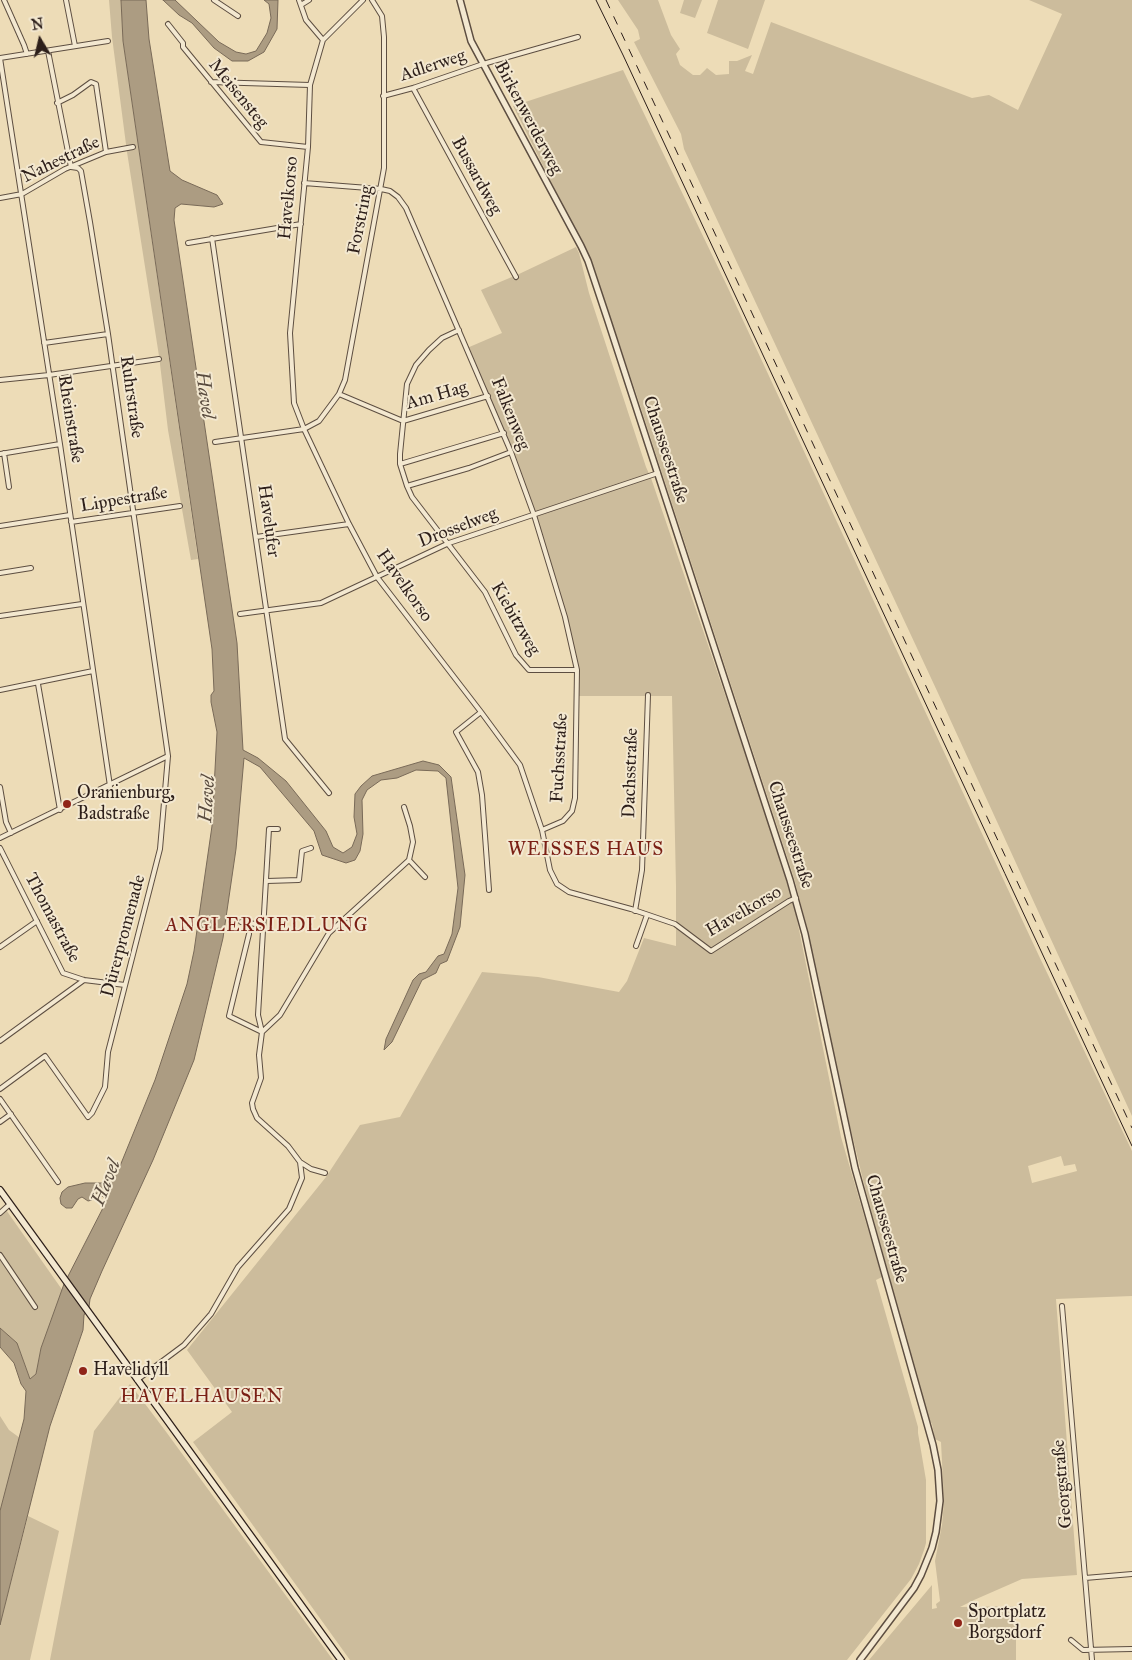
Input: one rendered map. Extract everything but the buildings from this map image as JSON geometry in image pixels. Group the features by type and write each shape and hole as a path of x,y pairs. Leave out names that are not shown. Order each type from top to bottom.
{"main road":[{"path":"0,1190 341,1660"}],"street":[{"path":"4,0 27,54"},
{"path":"66,0 75,46"},
{"path":"214,0 238,16"},
{"path":"299,0 306,20 323,40"},
{"path":"301,5 309,0"},
{"name":"Havelkorso","path":"363,0 323,40 310,85 308,147 290,333 294,403 304,429 349,524 376,577 520,765 542,830 550,870 557,884 569,892 675,924 711,950 796,898"},
{"name":"Forstring","path":"304,429 319,421 339,394 345,380 381,189 384,168 384,37 382,16 372,0"},
{"name":"Birkenwerderweg","path":"460,0 472,41 483,64 581,246"},
{"name":"Meisensteg","path":"168,24 183,43 183,47 260,142 308,147"},
{"name":"Adlerweg","path":"383,96 578,36"},
{"path":"0,58 108,41"},
{"name":"Ruhrstraße","path":"48,50 71,166 81,170 108,334 168,756"},
{"name":"Rheinstraße","path":"0,58 60,444 110,786"},
{"path":"58,103 91,82 96,84 106,152"},
{"path":"212,82 310,85"},
{"name":"Bussardweg","path":"413,88 516,277"},
{"name":"Nahestraße","path":"0,198 22,194 71,166 106,152 133,147"},
{"path":"304,183 381,189"},
{"name":"Falkenweg","path":"381,189 390,191 398,197 406,208 504,433 534,515 566,617 577,670"},
{"path":"188,242 301,224"},
{"name":"Havelufer","path":"212,238 285,739 329,793"},
{"name":"Chausseestraße","path":"581,246 588,261 608,321 796,898 855,1168 933,1445 938,1470 940,1501 936,1532 924,1569 914,1588 860,1660"},
{"path":"459,330 442,338 429,350 416,365 407,384 400,464 504,433"},
{"path":"44,343 108,334"},
{"path":"0,380 159,359"},
{"name":"Am Hag","path":"339,394 403,420 488,396"},
{"path":"215,442 304,429"},
{"path":"9,487 2,454 60,444"},
{"path":"407,486 469,468 511,452"},
{"name":"Kiebitzweg","path":"400,464 412,497 485,592 516,655 529,670 577,670"},
{"name":"Drosselweg","path":"240,614 321,603 449,543 658,473"},
{"name":"Lippestraße","path":"71,522 180,506"},
{"name":"Lippestraße","path":"0,526 70,515"},
{"path":"256,537 349,524"},
{"path":"0,573 31,568"},
{"path":"0,616 82,604"},
{"name":"Fuchsstraße","path":"542,830 562,821 572,811 575,798 577,670"},
{"path":"0,690 92,672"},
{"path":"38,684 60,810"},
{"name":"Dachsstraße","path":"635,911 642,870 648,695"},
{"path":"481,712 456,732 478,772 482,794 489,890"},
{"path":"0,838 110,786 168,756"},
{"name":"Dürerpromenade","path":"0,1089 45,1056 88,1117 105,1087 108,1052 160,849 168,756"},
{"path":"0,787 6,822 11,833"},
{"path":"262,1032 280,1016 329,934 409,860 413,842 404,807"},
{"path":"278,829 269,829 258,1015 262,1032 259,1055 261,1078 252,1103 257,1118 288,1146 300,1162 311,1169 325,1173"},
{"name":"Thomastraße","path":"0,848 63,973 84,980 125,985"},
{"path":"267,882 299,880 302,851 311,848"},
{"path":"409,860 425,877"},
{"path":"636,946 647,915"},
{"path":"0,947 37,921"},
{"path":"240,922 263,924"},
{"path":"249,934 229,1016 262,1032"},
{"path":"0,1041 84,980"},
{"path":"0,1099 58,1182"},
{"path":"0,1122 11,1114"},
{"path":"137,1380 184,1345 211,1314 238,1266 289,1210 302,1178 300,1162"},
{"path":"0,1213 10,1204"},
{"path":"0,1255 35,1307"},
{"name":"Georgstraße","path":"1062,1306 1092,1660"},
{"path":"1085,1578 1132,1574"},
{"path":"1071,1640 1083,1650 1132,1649"}],"shaded area":[{"path":"109,0 121,0 123,41 198,559 191,560 168,430 159,356 127,152"},
{"path":"618,0 658,0 671,35 680,49 676,54 680,65 693,75 700,75 707,68 716,75 729,74 729,61 737,61 752,55 745,71 753,74 771,22 972,98 989,95 1018,110 1062,14 1029,0 1132,0 1132,1116 938,693 684,149 681,134 634,42 640,39 638,30"},
{"path":"684,0 702,0 695,18 680,13"},
{"path":"718,0 765,0 748,49 707,33"},
{"path":"623,70 728,288 1039,956 1132,1151 1132,1296 1056,1299 1077,1575 1022,1579 960,1607 1016,1606 1016,1660 869,1660 932,1585 932,1609 937,1608 936,1604 940,1601 935,1561 944,1502 941,1442 935,1439 932,1424 928,1418 865,1188 794,878 636,393 590,259 513,106","holes":["1061,1156 1064,1166 1075,1164 1077,1171 1032,1183 1028,1166"]},
{"path":"576,247 589,293 646,467 761,800 794,905 841,1137 882,1277 876,1280 918,1427 926,1480 926,1543 924,1550 911,1579 847,1660 350,1660 193,1442 232,1412 187,1350 326,1177 360,1125 400,1117 482,972 538,977 619,992 627,981 644,938 676,946 672,696 578,696 577,670 565,617 534,515 511,452 467,348 502,333 481,290"},
{"path":"4,1207 63,1291 41,1348 36,1374 30,1379 17,1343 0,1328 0,1210"},
{"path":"130,1384 333,1660 50,1660 94,1431"},
{"path":"0,1416 9,1430 20,1438 0,1511"},
{"path":"28,1516 59,1531 30,1660 0,1660 0,1625"}],"water":[{"name":"Havel","path":"121,0 146,0 149,39 170,171 182,180 217,195 223,204 214,207 181,204 175,208 174,220 237,643 243,750 258,758 286,781 326,831 333,847 343,853 352,847 357,834 354,817 355,794 361,786 372,776 423,761 439,765 451,777 465,875 460,927 447,961 440,964 436,973 422,980 392,1042 384,1050 386,1039 413,980 419,974 426,972 438,956 444,954 452,934 458,888 446,778 438,771 416,770 397,778 381,780 367,790 362,800 363,834 360,851 355,860 346,863 322,855 314,831 260,767 244,758 236,849 223,938 194,1060 153,1160 84,1315 83,1330 50,1426 0,1625 0,1511 24,1419 26,1391 21,1384 14,1363 0,1347 0,1328 17,1343 30,1379 36,1374 41,1348 64,1284 105,1204 105,1198 95,1193 92,1200 88,1201 82,1197 78,1199 72,1208 66,1208 61,1204 60,1198 62,1192 68,1187 85,1183 106,1183 111,1180 120,1166 155,1080 187,984 194,951 212,826 217,732 211,702 211,695 214,691 212,649 123,41"},
{"path":"163,0 175,0 219,42 236,52 246,54 256,51 267,33 271,18 269,4 264,0 278,0 277,29 264,52 248,61 232,61 214,48 192,23 179,15"}],"tram line":[{"path":"596,0 1132,1146"}],"railway":[{"path":"606,0 1132,1128"}],"place":[{"name":"Oranienburg, Badstraße","path":"67,804"},
{"name":"Havelidyll","path":"83,1371"},
{"name":"Sportplatz Borgsdorf","path":"958,1623"}],"district":[{"name":"WEISSES HAUS","path":"586,850"},
{"name":"ANGLERSIEDLUNG","path":"267,926"},
{"name":"HAVELHAUSEN","path":"202,1397"}]}
